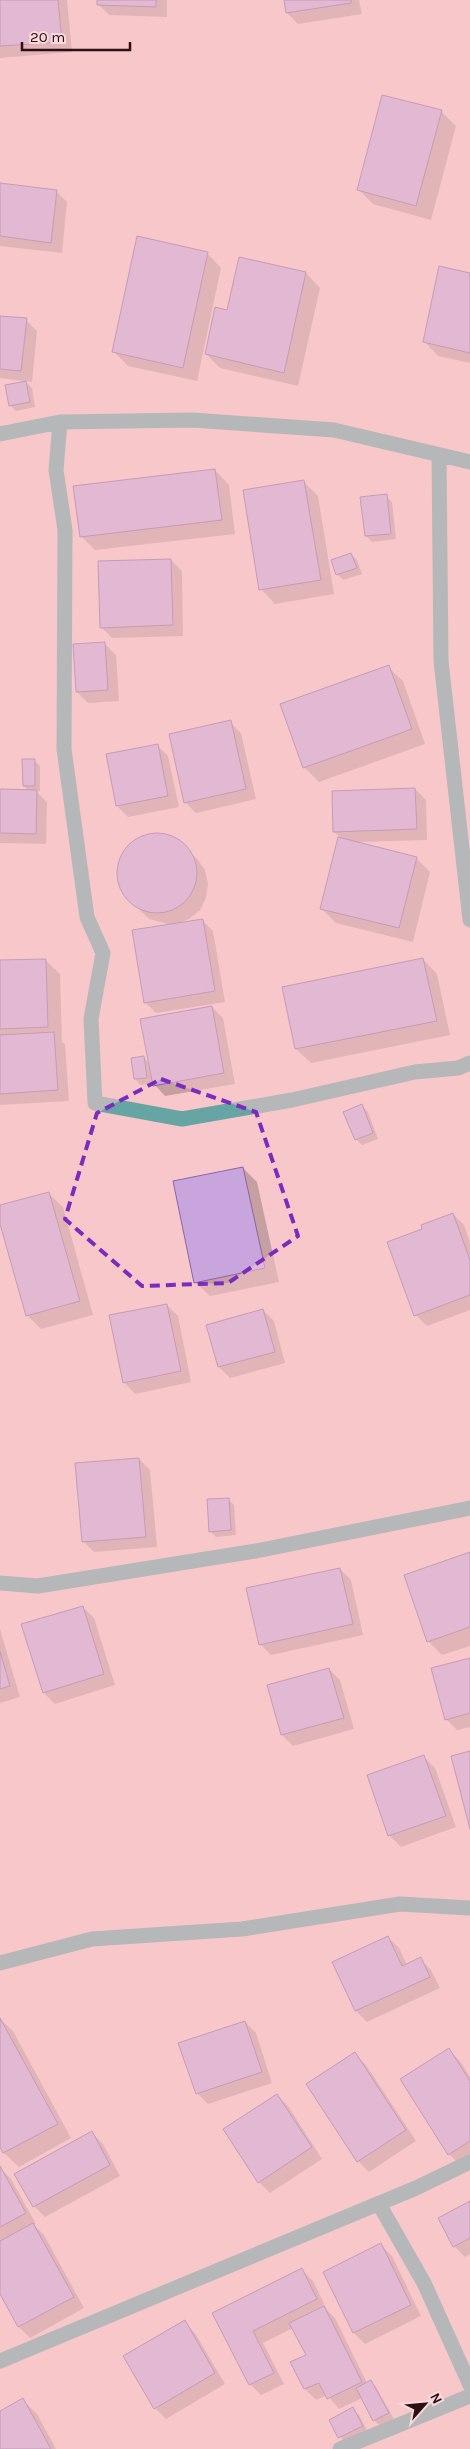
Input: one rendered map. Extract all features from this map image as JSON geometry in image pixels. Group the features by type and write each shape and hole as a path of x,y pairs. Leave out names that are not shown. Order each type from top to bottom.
{"street":[{"path":"0,434 60,422 192,420 334,430 470,462"},
{"path":"60,422 56,470 65,530 64,748 87,917 103,954 91,1018 95,1103 182,1119 292,1100 415,1072 458,1068 470,1063"},
{"path":"439,455 441,661 470,920"},
{"path":"0,1583 38,1586 256,1551 470,1508"},
{"path":"0,1962 92,1939 242,1929 400,1904 470,1908"},
{"path":"0,2361 379,2204 470,2162"},
{"path":"379,2204 424,2282 470,2385"},
{"path":"340,2449 470,2396"}],"highlighted area":[{"path":"161,1079 256,1112 298,1236 228,1283 142,1286 65,1219 97,1113"}],"building":[{"path":"0,0 58,0 62,42 0,46"},
{"path":"97,0 156,0 156,7 97,5"},
{"path":"284,0 351,0 351,3 286,13"},
{"path":"382,95 442,110 416,206 357,190"},
{"path":"0,183 57,190 51,243 0,236"},
{"path":"137,236 208,252 183,368 112,352"},
{"path":"239,257 306,272 284,373 205,354 215,307 227,310"},
{"path":"439,266 470,273 470,353 423,342"},
{"path":"0,316 27,318 21,371 0,369"},
{"path":"26,381 30,402 9,406 5,385"},
{"path":"215,469 222,520 80,537 73,486"},
{"path":"304,480 321,580 259,590 243,490"},
{"path":"387,494 391,534 365,536 360,497"},
{"path":"351,553 357,568 336,575 331,560"},
{"path":"171,559 173,625 100,628 98,561"},
{"path":"105,642 108,690 76,692 73,644"},
{"path":"389,665 412,729 303,768 280,704"},
{"path":"231,720 246,789 184,803 169,734"},
{"path":"158,744 168,796 116,806 106,754"},
{"path":"22,759 35,759 35,786 23,786"},
{"path":"415,788 417,829 333,832 332,791"},
{"path":"0,789 37,790 36,834 0,833"},
{"path":"157,833 172,836 185,845 194,858 197,873 194,888 185,901 172,910 157,913 142,910 129,901 120,888 117,873 120,858 129,845 142,836"},
{"path":"338,837 417,857 399,928 320,909"},
{"path":"203,919 215,991 144,1003 132,930"},
{"path":"423,958 437,1021 295,1049 282,987"},
{"path":"46,959 48,1027 0,1029 0,960"},
{"path":"212,1006 224,1073 153,1086 140,1019"},
{"path":"54,1032 58,1090 0,1094 0,1035"},
{"path":"144,1056 147,1078 134,1079 131,1058"},
{"path":"362,1104 373,1133 355,1140 343,1112"},
{"path":"243,1167 265,1268 194,1283 173,1181"},
{"path":"49,1192 80,1301 26,1316 0,1224 0,1205"},
{"path":"453,1213 470,1260 470,1295 414,1316 387,1242 422,1229 421,1225"},
{"path":"167,1304 181,1371 123,1383 109,1315"},
{"path":"263,1309 275,1352 218,1367 206,1325"},
{"path":"139,1458 146,1537 82,1542 75,1463"},
{"path":"229,1498 231,1530 209,1532 207,1499"},
{"path":"470,1552 470,1627 427,1642 404,1575"},
{"path":"340,1568 353,1624 259,1645 246,1588"},
{"path":"83,1606 104,1674 43,1693 21,1624"},
{"path":"0,1651 10,1686 0,1689"},
{"path":"470,1658 470,1713 445,1720 431,1668"},
{"path":"329,1668 344,1718 281,1735 267,1685"},
{"path":"470,1751 470,1829 451,1756"},
{"path":"424,1755 446,1816 388,1836 367,1775"},
{"path":"388,1936 402,1966 421,1957 430,1977 355,2011 332,1962"},
{"path":"0,2018 58,2124 3,2153 0,2147"},
{"path":"245,2021 262,2072 196,2094 178,2043"},
{"path":"449,2048 470,2081 470,2141 448,2155 400,2079"},
{"path":"355,2052 406,2130 357,2162 306,2084"},
{"path":"277,2094 312,2147 258,2183 223,2129"},
{"path":"92,2131 110,2165 33,2207 14,2174"},
{"path":"0,2166 26,2213 0,2227"},
{"path":"470,2201 470,2238 453,2247 438,2218"},
{"path":"33,2223 74,2297 18,2327 0,2294 0,2241"},
{"path":"381,2243 411,2305 353,2333 323,2272"},
{"path":"302,2268 317,2299 253,2331 274,2373 249,2385 212,2313"},
{"path":"324,2306 362,2382 327,2399 319,2383 304,2389 290,2362 306,2355 289,2323"},
{"path":"185,2320 215,2373 154,2409 123,2356"},
{"path":"371,2380 389,2413 373,2421 356,2388"},
{"path":"23,2398 51,2449 0,2449 0,2411"},
{"path":"353,2407 363,2426 338,2438 329,2420"}]}
